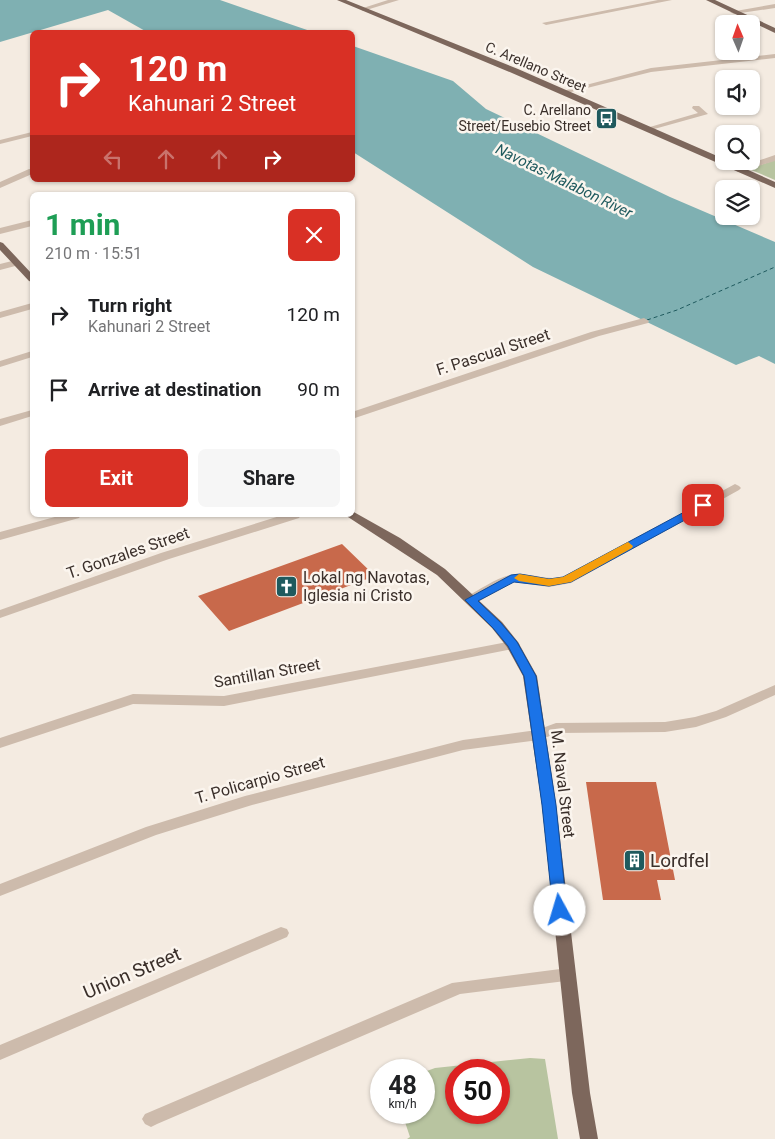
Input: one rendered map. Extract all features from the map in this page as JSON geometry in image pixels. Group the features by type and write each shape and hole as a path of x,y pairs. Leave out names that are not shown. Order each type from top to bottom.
{"main road":[{"name":"C. Arellano Street","path":"340,0 563,92 715,159"},
{"path":"709,0 775,31"},
{"name":"C. Arellano Street","path":"740,170 775,185"},
{"path":"0,245 30,276"},
{"name":"M. Naval Street","path":"355,516 441,572 497,625 513,645 530,676 549,805 581,1093 589,1139"}],"street":[{"path":"363,9 396,0"},
{"path":"546,23 669,0"},
{"path":"734,12 775,6"},
{"path":"563,92 651,70 775,56"},
{"path":"647,129 704,114 696,108"},
{"path":"0,142 30,134"},
{"path":"760,162 775,158"},
{"path":"0,185 30,172"},
{"path":"0,231 30,224"},
{"path":"0,267 16,263"},
{"path":"0,315 30,307"},
{"name":"F. Pascual Street","path":"355,415 596,334 644,321"},
{"path":"0,364 30,355"},
{"path":"0,423 30,414"},
{"path":"471,600 511,579 520,578 549,583 567,580 735,488"},
{"path":"0,536 68,517"},
{"name":"T. Gonzales Street","path":"0,614 165,556 289,517"},
{"name":"Santillan Street","path":"0,743 114,704 133,700 224,700 513,645"},
{"name":"T. Policarpio Street","path":"0,890 151,831 250,800 463,745 539,735 556,728 665,727 696,722 722,714 775,690"},
{"name":"Union Street","path":"0,1053 282,933"},
{"path":"151,1119 458,988 568,975"}],"green space":[{"path":"775,160 775,180 751,170 760,170 760,165"},
{"path":"545,1059 558,1139 407,1139 410,1137 406,1124 435,1124 435,1068 445,1067 445,1124 510,1124 510,1060"}],"water":[{"path":"0,0 220,0 307,30 143,30 108,10 40,30 30,30 30,33 0,42"},
{"name":"Navotas-Malabon River","path":"355,47 453,81 486,109 670,197 715,216 715,225 735,225 775,242 775,364 759,356 736,365 533,267 355,153"}],"building":[{"name":"Lokal ng Navotas, Iglesia ni Cristo","path":"342,544 375,576 229,631 198,596"},
{"name":"Lordfel","path":"586,782 656,782 675,880 657,880 661,900 603,900"}],"ferry route":[{"path":"647,320 677,310 775,267"}],"slow traffic":[{"path":"519,578 549,583 567,580 628,546"}],"place":[{"name":"C. Arellano Street/Eusebio Street","path":"607,118"},
{"name":"Lokal ng Navotas, Iglesia ni Cristo","path":"287,586"},
{"name":"Lordfel","path":"634,860"}],"route":[{"path":"560,910 549,805 530,676 513,645 497,625 471,600 511,579 520,578 549,583 567,580 703,505"}]}
